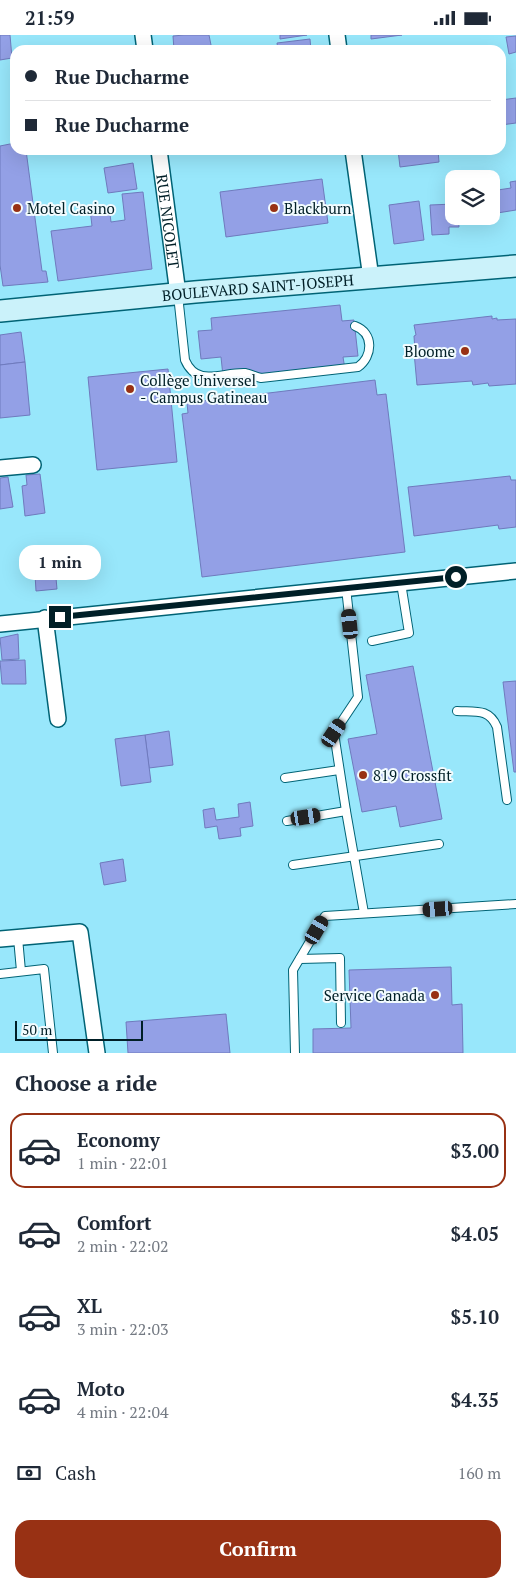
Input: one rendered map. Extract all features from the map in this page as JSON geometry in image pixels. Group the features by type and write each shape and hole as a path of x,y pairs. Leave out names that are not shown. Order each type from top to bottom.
{"main road":[{"name":"BOULEVARD SAINT-JOSEPH","path":"0,311 516,266"}],"street":[{"name":"RUE NICOLET","path":"159,155 178,294"},
{"path":"353,155 371,278"},
{"path":"0,468 33,465"},
{"path":"0,624 516,571"},
{"path":"45,618 58,719"},
{"path":"0,939 80,932 97,1053"}],"lane":[{"path":"178,294 185,360 188,368 200,376 247,373 261,378 358,367 366,361 369,351 368,340 364,331 355,326"},
{"path":"372,641 409,633 401,583"},
{"path":"346,588 358,697 334,733 364,913"},
{"path":"457,711 485,712 494,718 497,727 507,800"},
{"path":"285,777 339,770"},
{"path":"287,821 346,811"},
{"path":"293,865 439,844"},
{"path":"295,1053 293,970 325,916 516,904"},
{"path":"18,938 21,971"},
{"path":"300,959 340,958 341,1023"},
{"path":"0,974 44,969 53,1053"}],"building":[{"path":"0,35 10,35 10,58 0,60"},
{"path":"209,35 211,45 174,45 173,36"},
{"path":"280,35 307,35 280,39"},
{"path":"371,35 402,35 371,39"},
{"path":"516,36 516,52 509,54 506,37"},
{"path":"310,39 311,45 277,45 277,43"},
{"path":"516,98 516,123 506,124 506,99"},
{"name":"Motel Casino","path":"10,144 10,155 27,155 42,271 46,271 48,282 3,286 0,265 0,146"},
{"path":"399,155 438,155 439,162 400,167"},
{"path":"133,163 137,189 108,193 104,168"},
{"name":"Blackburn","path":"322,179 328,223 226,237 220,192"},
{"path":"516,181 516,210 500,213 500,190 511,188 510,182"},
{"path":"143,192 152,269 58,281 51,231 92,226 90,209 109,206 111,222 125,220 122,194"},
{"path":"419,201 424,240 394,244 389,205"},
{"path":"445,204 445,225 459,225 459,227 449,227 449,234 432,235 430,205"},
{"path":"340,305 342,321 354,320 358,356 343,357 345,369 261,378 247,373 223,376 221,357 201,359 198,331 212,330 211,318"},
{"name":"Bloome","path":"492,316 492,319 497,318 497,320 516,319 516,384 489,386 488,383 473,385 472,381 417,385 414,325"},
{"path":"21,332 25,362 0,365 0,335"},
{"path":"25,362 30,415 0,418 0,365"},
{"path":"168,369 177,462 97,470 88,377"},
{"path":"375,380 377,395 386,394 405,552 202,577 182,414 188,413 187,403"},
{"path":"40,474 45,513 25,516 22,486 27,485 26,475"},
{"path":"510,476 511,480 516,480 516,527 499,529 498,525 414,536 408,487"},
{"path":"8,477 13,507 0,509 0,478"},
{"path":"54,556 57,589 36,591 34,558"},
{"path":"18,634 19,659 2,660 0,638"},
{"path":"25,660 26,684 2,684 0,661"},
{"path":"413,666 442,819 400,827 396,806 362,812 348,739 377,734 366,675"},
{"path":"516,681 516,772 514,772 503,682"},
{"path":"169,731 173,765 149,768 145,735"},
{"path":"145,735 151,782 121,786 115,739"},
{"path":"250,802 253,826 240,828 241,836 219,839 217,826 205,828 203,810 214,808 216,820 239,817 238,804"},
{"path":"123,859 126,881 104,885 100,863"},
{"path":"451,967 452,1005 462,1004 463,1053 313,1053 313,1029 351,1028 349,970"},
{"path":"226,1014 230,1053 128,1053 126,1022"}],"place":[{"name":"Motel Casino","path":"17,208"},
{"name":"Blackburn","path":"274,208"},
{"name":"Bloome","path":"465,351"},
{"name":"Collège Universel - Campus Gatineau","path":"130,389"},
{"name":"819 Crossfit","path":"363,775"},
{"name":"Service Canada","path":"435,995"}],"route":[{"path":"60,617 456,577"}]}
